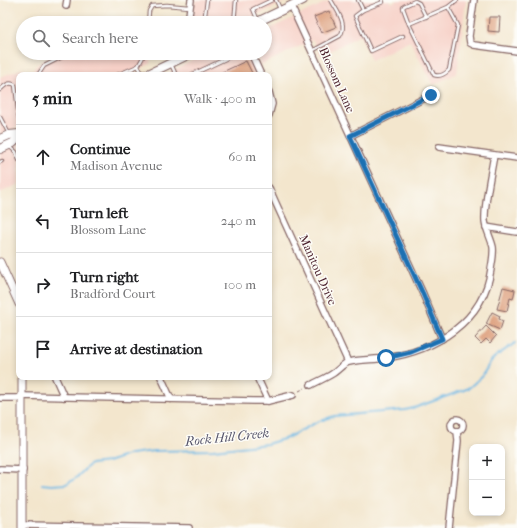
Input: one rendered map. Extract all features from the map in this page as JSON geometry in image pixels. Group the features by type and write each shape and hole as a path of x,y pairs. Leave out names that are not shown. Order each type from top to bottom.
{"main road":[{"path":"270,16 302,0"},
{"path":"152,72 177,60"},
{"path":"0,139 9,134 16,134"},
{"path":"0,150 16,139"},
{"path":"0,262 16,297"},
{"path":"22,380 22,527"}],"street":[{"path":"189,16 191,0"},
{"path":"474,0 469,36 470,44 517,51"},
{"name":"Blossom Lane","path":"291,6 423,294 442,339"},
{"path":"254,60 260,72"},
{"path":"350,136 431,95"},
{"path":"439,147 517,158"},
{"path":"311,385 333,374 348,362 386,358 411,352 442,339 460,326 473,312 485,293 489,282 493,249 486,227 486,207 494,155"},
{"name":"Manitou Drive","path":"272,195 348,362"},
{"path":"486,227 517,232"},
{"path":"56,380 64,397"},
{"path":"162,380 171,399"},
{"path":"258,380 268,401"},
{"path":"0,398 18,398 22,396 268,401 293,395"},
{"path":"450,528 458,441 457,431"},
{"path":"0,469 23,470"},
{"path":"22,527 189,528"}],"lane":[{"path":"205,16 207,0"},
{"path":"235,16 236,0"},
{"path":"255,16 252,9 272,0"},
{"path":"276,0 281,11"},
{"path":"312,51 340,36 343,32 342,21 332,0"},
{"path":"358,0 363,10"},
{"path":"382,0 383,2 363,10 355,16 371,51 403,36"},
{"path":"409,24 454,4 457,0"},
{"path":"426,17 419,3 414,1 403,8 409,24 434,75 441,75 449,70 458,25 448,7"},
{"path":"149,16 150,7 155,5 190,8"},
{"path":"40,72 44,66 56,60"},
{"path":"124,72 138,66 141,60"},
{"path":"197,72 220,60"},
{"path":"171,63 175,72"},
{"path":"138,66 141,72"},
{"path":"0,90 10,83 15,85 16,93"},
{"path":"0,117 9,134"},
{"path":"9,145 16,150"}],"path":[{"path":"293,395 311,385"}],"shaded area":[{"path":"195,0 289,0 255,16 193,16"},
{"path":"331,0 389,0 391,3 398,0 466,0 457,73 433,85 410,41 371,60 360,35 321,56 313,40 272,60 272,28"},
{"path":"45,60 150,60 150,64 133,72 31,72 38,64"},
{"path":"193,60 249,60 255,72 170,72"},
{"path":"258,60 271,60 261,65"},
{"path":"24,68 24,72 16,72 16,127 0,135 0,77"},
{"path":"16,144 16,185 0,193 0,152"}],"building":[{"path":"329,11 336,27 321,33 314,17"},
{"path":"489,17 500,17 499,32 488,31"},
{"path":"246,61 252,72 222,72"},
{"path":"503,287 515,290 513,299 510,298 507,311 497,309"},
{"path":"492,312 500,316 499,319 503,321 500,330 486,324"},
{"path":"486,326 496,336 490,343 486,339 481,344 475,338"}],"waterway":[{"name":"Rock Hill Creek","path":"42,484 66,484 76,478 91,464 108,462 131,454 154,451 213,450 267,444 287,438 317,422 334,416 414,408 470,387 482,376 495,357 515,343"}],"route":[{"path":"386,358 411,352 442,339 423,294 350,136 431,95"}]}
